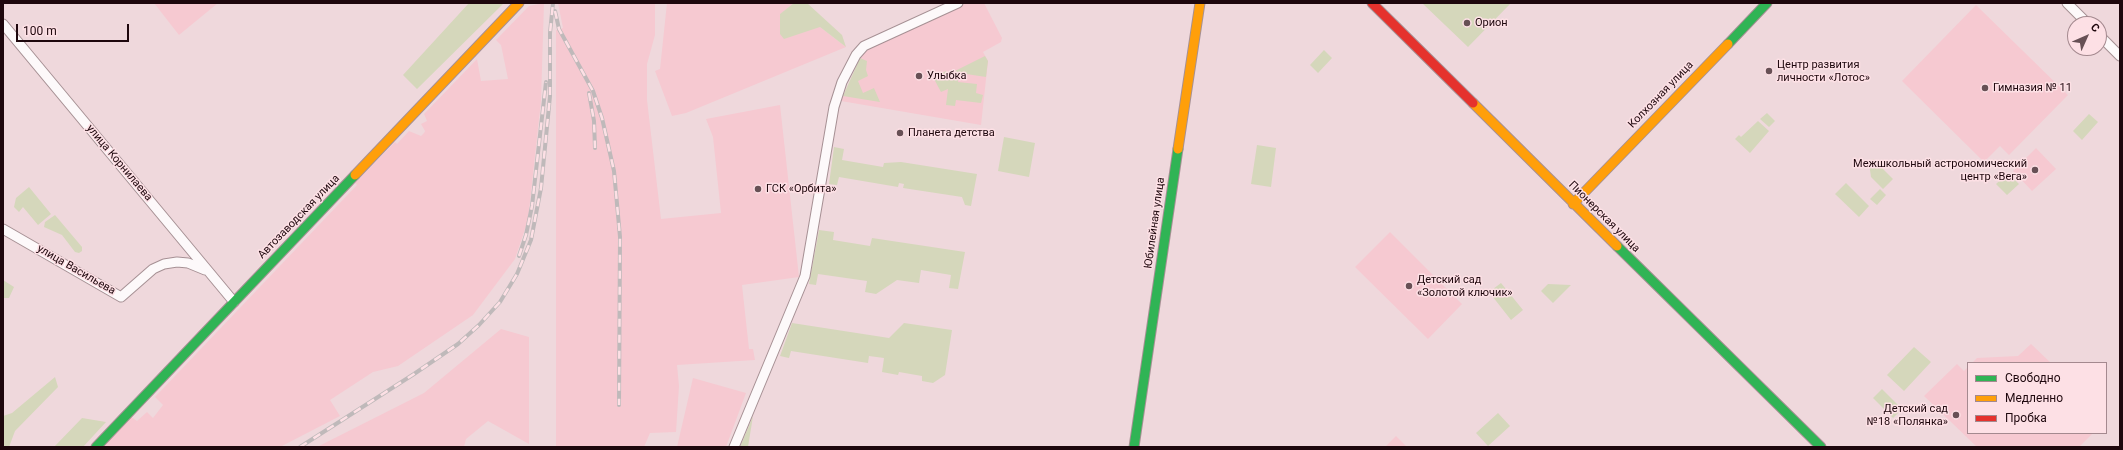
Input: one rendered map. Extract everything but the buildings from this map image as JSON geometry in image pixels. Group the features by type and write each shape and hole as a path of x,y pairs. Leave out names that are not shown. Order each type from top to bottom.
{"street":[{"name":"Автозаводская улица","path":"96,447 519,3"},
{"path":"734,447 805,276 834,106 842,82 856,55 864,46 958,3"},
{"name":"Юбилейная улица","path":"1134,447 1200,3"},
{"name":"Пионерская улица","path":"1372,3 1573,204 1821,447"},
{"name":"Колхозная улица","path":"1573,204 1767,3"},
{"path":"2067,3 2080,16"},
{"name":"улица Корнилаева","path":"3,24 234,302"},
{"path":"2107,43 2120,56"},
{"name":"улица Васильева","path":"3,229 121,297 153,269 164,264 188,263 210,273"}],"shaded area":[{"path":"154,3 218,3 179,35"},
{"path":"544,3 541,101 528,220 515,259 473,315 398,366 373,372 330,400 340,416 280,447 102,447 131,417 137,421 147,412 153,418 163,405 155,397 357,185 355,183 395,142 397,144 409,131 421,136 424,133 425,131 421,124 427,121 424,114 477,59 481,81 508,79 501,45 496,40 529,6"},
{"path":"558,3 655,3 655,35 647,64 647,100 661,219 721,213 713,137 706,119 780,105 799,277 742,285 749,349 753,349 755,360 677,365 679,386 676,432 650,433 644,447 556,447 556,30 563,28"},
{"path":"667,3 794,3 780,15 820,27 846,47 686,113 672,116 655,71 660,69"},
{"name":"Улыбка","path":"967,3 984,3 1002,38 1001,42 983,52 988,61 981,125 841,101 864,51"},
{"name":"Гимназия № 11","path":"1976,5 2068,95 2009,155 2000,146 1984,162 1902,81"},
{"name":"Межшкольный астрономический центр «Вега»","path":"2036,148 2056,169 2032,191 2013,171"},
{"name":"Детский сад «Золотой ключик»","path":"1390,232 1462,304 1428,339 1355,267"},
{"path":"501,329 529,337 529,444 488,421 466,439 464,447 317,447 424,393"},
{"path":"2031,344 2050,362 1973,362 1977,358 2018,356"},
{"name":"Детский сад №18 «Полянка»","path":"1957,364 1964,371 1967,368 1967,434 2092,434 2079,447 1977,447 1924,396"},
{"path":"693,378 746,393 726,447 677,447"},
{"path":"1396,436 1407,447 1385,447"}],"green space":[{"path":"469,3 504,3 417,89 403,75"},
{"path":"794,3 807,3 842,35 846,47 820,27 784,39 780,34 780,14"},
{"name":"Орион","path":"1422,3 1511,3 1468,47"},
{"path":"1324,50 1332,58 1318,73 1310,65"},
{"path":"985,56 988,61 986,77 953,72"},
{"path":"860,58 867,61 866,70 868,76 858,81 863,93 874,88 880,102 843,96"},
{"path":"946,71 948,74 959,75 958,82 977,84 976,93 983,95 981,103 956,100 955,106 946,105 948,89 941,92 933,77"},
{"path":"1767,113 1775,121 1769,127 1760,119"},
{"path":"2089,114 2098,122 2082,140 2073,131"},
{"path":"1758,121 1769,131 1750,153 1735,139 1739,135 1741,137"},
{"path":"1004,137 1035,143 1029,177 998,171"},
{"path":"1257,145 1276,148 1271,187 1251,184"},
{"path":"834,147 844,149 842,160 883,167 884,163 901,162 977,174 971,206 965,205 962,197 903,188 904,184 899,183 898,187 839,177 837,185 829,184"},
{"path":"1873,159 1893,179 1883,189 1871,177 1869,163"},
{"path":"2008,173 2019,184 2007,195 1996,184"},
{"path":"1846,183 1869,206 1859,217 1835,194"},
{"path":"29,187 51,214 38,225 23,207 19,212 14,207 16,198"},
{"path":"1880,189 1886,195 1877,205 1870,199"},
{"path":"55,215 82,247 82,251 79,253 75,252 62,235 44,227 45,222"},
{"path":"819,230 834,232 833,240 870,246 872,238 965,252 958,289 949,288 951,275 921,270 919,283 897,280 876,294 865,292 867,281 818,274 816,285 809,284"},
{"path":"3,280 14,287 9,298 3,298"},
{"path":"1501,283 1523,310 1511,320 1489,292"},
{"path":"1548,284 1571,285 1553,303 1541,291"},
{"path":"792,323 889,338 904,323 952,330 945,375 933,383 922,381 922,376 899,372 898,375 882,372 884,358 869,356 868,363 791,351 789,358 780,356"},
{"path":"1914,347 1931,362 1904,391 1887,375"},
{"path":"55,377 58,387 15,431 9,447 3,447 3,416 12,413"},
{"path":"1882,389 1902,409 1893,418 1873,398"},
{"path":"1498,413 1510,426 1488,446 1476,433"},
{"path":"753,416 748,447 740,447"},
{"path":"82,418 106,422 83,447 54,447"}],"railway":[{"path":"300,447 458,344 479,325 500,302 517,274 531,240 541,188 550,96 550,33 553,3"},
{"path":"555,11 559,29 593,91 602,118 614,171 620,237 619,405"},
{"path":"519,256 526,235 532,206 546,82"},
{"path":"589,93 594,121 595,148"}],"traffic: fast":[{"path":"1728,44 1767,3"},
{"path":"1134,447 1178,149"},
{"path":"96,447 355,175"},
{"path":"1617,246 1821,447"}],"traffic: slow":[{"path":"355,175 519,3"},
{"path":"1178,149 1200,3"},
{"path":"1573,204 1728,44"},
{"path":"1473,103 1617,246"}],"traffic: jam":[{"path":"1372,3 1473,103"}],"place":[{"name":"Орион","path":"1467,23"},
{"name":"Центр развития личности «Лотос»","path":"1769,71"},
{"name":"Улыбка","path":"919,76"},
{"name":"Гимназия № 11","path":"1985,88"},
{"name":"Планета детства","path":"900,133"},
{"name":"Межшкольный астрономический центр «Вега»","path":"2035,170"},
{"name":"ГСК «Орбита»","path":"758,189"},
{"name":"Детский сад «Золотой ключик»","path":"1409,286"},
{"name":"Детский сад №18 «Полянка»","path":"1956,415"}]}
